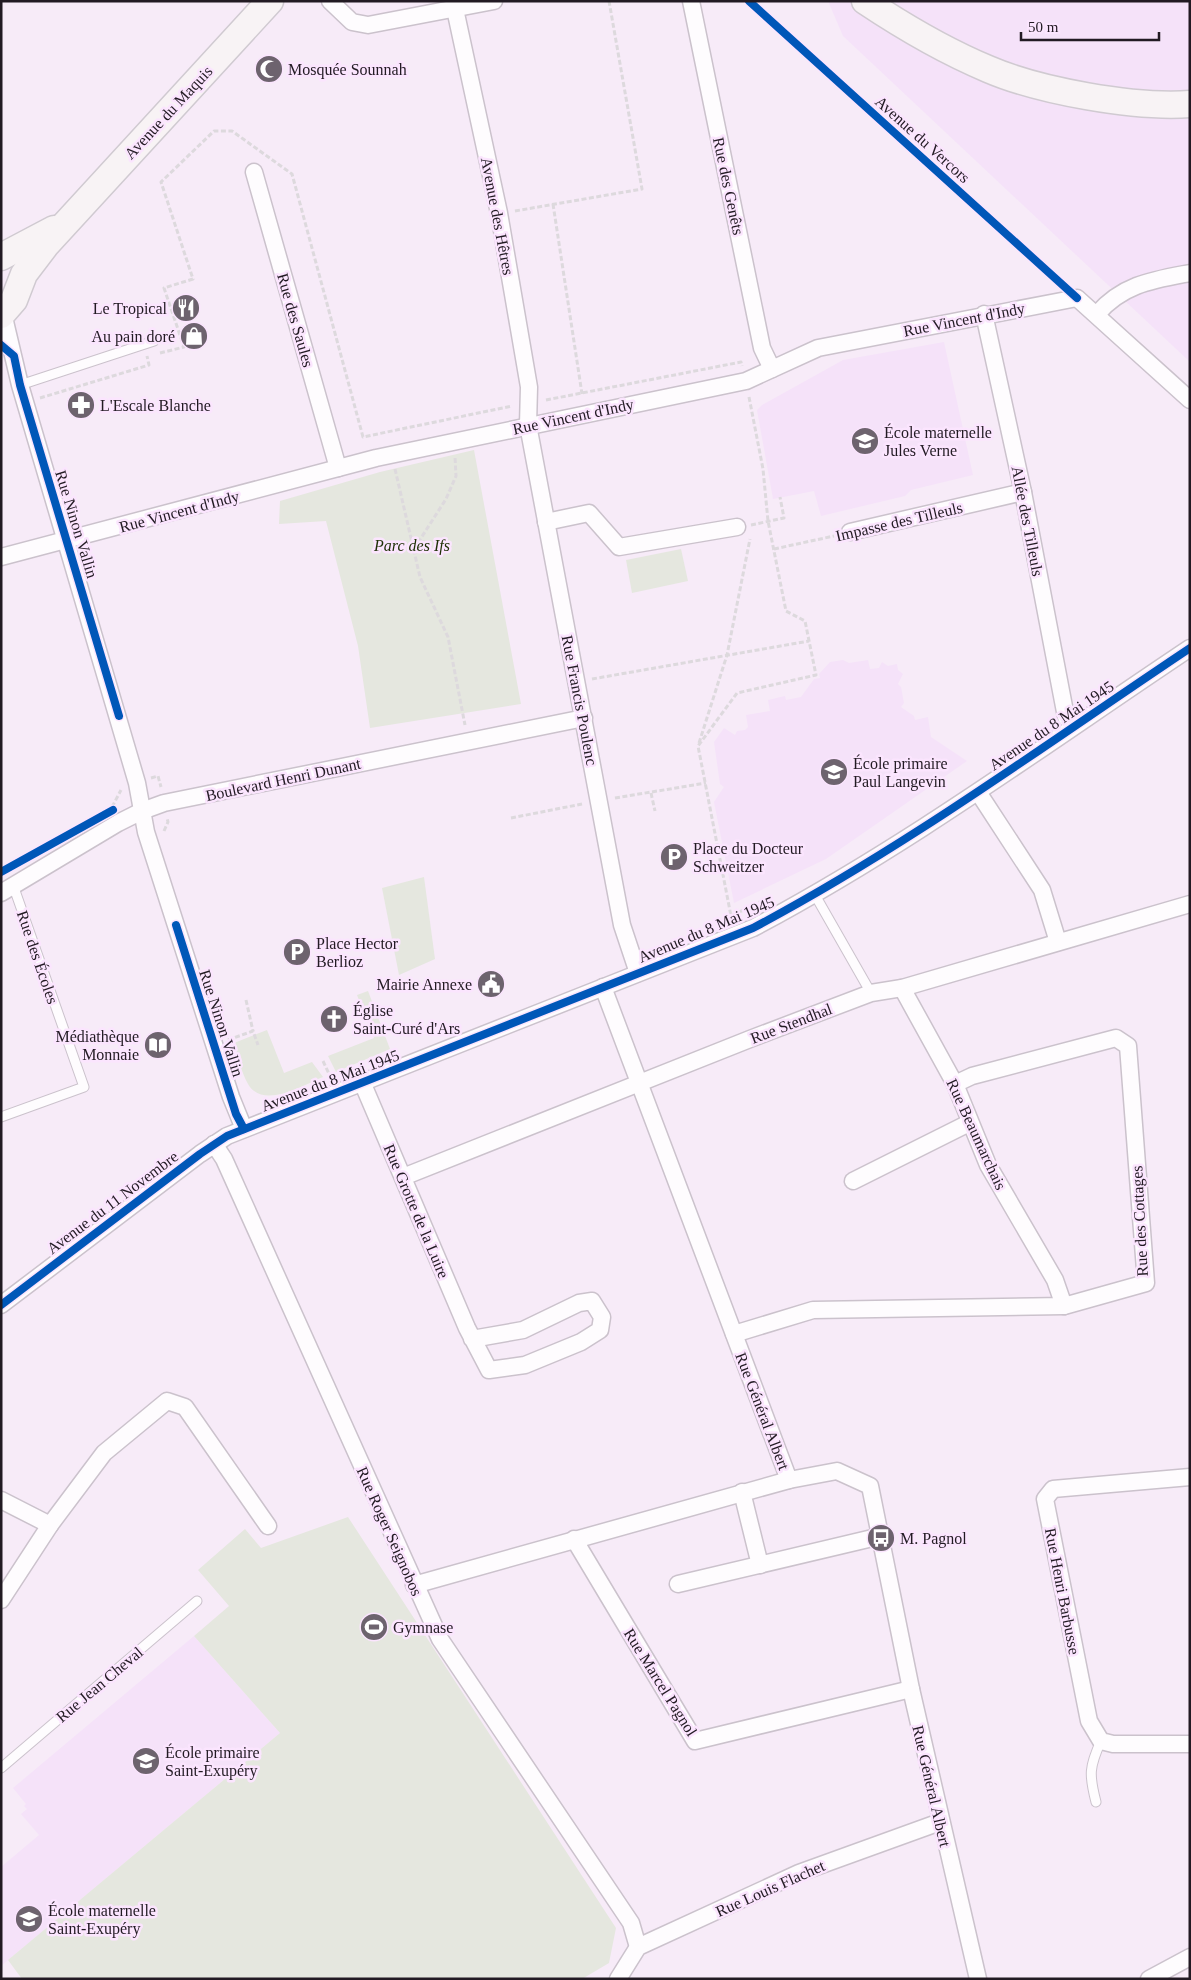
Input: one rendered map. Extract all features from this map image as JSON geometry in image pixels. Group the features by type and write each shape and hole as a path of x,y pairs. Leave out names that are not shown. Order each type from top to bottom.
{"main road":[{"name":"Avenue du Maquis","path":"2,314 14,300 20,280 65,223 270,1"},
{"path":"865,1 937,44 989,70 1059,91 1128,102 1190,104"},
{"name":"Avenue du Maquis","path":"1,258 65,223"},
{"name":"Avenue du Maquis","path":"1,258 9,262 17,270 20,280"}],"street":[{"path":"330,1 352,22 368,25 494,1"},
{"name":"Rue des Genêts","path":"691,1 762,348 772,369"},
{"name":"Avenue des Hêtres","path":"456,8 499,213 529,388 528,425"},
{"name":"Rue des Saules","path":"254,172 338,468"},
{"path":"1190,272 1141,282 1106,303 1097,314 1190,400"},
{"name":"Rue Vincent d'Indy","path":"1,557 68,541 393,454 746,381 818,348 984,314 1077,298 1097,314"},
{"name":"Rue Ninon Vallin","path":"2,314 20,385 68,541 137,783 149,842 234,1105 244,1129"},
{"name":"Allée des Tilleuls","path":"984,314 1023,492 1066,717 1073,726"},
{"path":"1,344 14,356"},
{"name":"Rue Francis Poulenc","path":"528,425 622,925 638,973"},
{"name":"Impasse des Tilleuls","path":"850,532 1023,492"},
{"path":"546,522 589,513 619,547 744,526"},
{"name":"Avenue du 8 Mai 1945","path":"244,1129 753,928 815,895 978,792 1190,648"},
{"name":"Boulevard Henri Dunant","path":"7,889 142,811 174,801 584,718"},
{"path":"978,792 1042,890 1058,942"},
{"name":"Rue Stendhal","path":"403,1177 640,1082 871,993 902,988 1190,904"},
{"name":"Rue Général Albert","path":"603,987 789,1480 837,1471 870,1486 940,1822 978,1979"},
{"name":"Rue Beaumarchais","path":"902,988 955,1084 969,1123 988,1164 1055,1280 1064,1306"},
{"name":"Rue des Cottages","path":"734,1334 813,1310 1064,1306 1146,1282 1128,1046 1116,1038 972,1076 955,1084"},
{"name":"Rue Grotte de la Luire","path":"362,1082 472,1339 489,1370 526,1365 587,1338 600,1330 602,1317 592,1302 578,1303 523,1330 472,1339"},
{"path":"853,1181 969,1123"},
{"name":"Avenue du 11 Novembre","path":"1,1305 214,1144 244,1129"},
{"name":"Rue Roger Seignobos","path":"214,1144 228,1168 440,1640 632,1923 638,1947"},
{"path":"1,1600 50,1525 104,1453 167,1401 185,1407 268,1526"},
{"name":"Rue Henri Barbusse","path":"1102,1741 1089,1722 1045,1499 1052,1489 1190,1477"},
{"path":"414,1585 789,1480"},
{"path":"742,1492 760,1565"},
{"path":"1,1500 50,1525"},
{"path":"678,1584 881,1536"},
{"name":"Rue Marcel Pagnol","path":"574,1539 695,1741 911,1689"},
{"path":"1102,1741 1113,1744 1190,1744"},
{"name":"Rue Louis Flachet","path":"638,1947 799,1873 940,1822"},
{"path":"618,1979 638,1947"},
{"path":"1149,1979 1190,1957"}],"lane":[{"path":"20,385 154,341"},
{"name":"Rue des Écoles","path":"1,1117 84,1087 7,889"},
{"path":"815,895 871,993"},
{"name":"Rue Jean Cheval","path":"1,1768 197,1601"},
{"path":"1096,1802 1090,1780 1090,1764 1102,1741"}],"path":[{"path":"499,213 642,189 609,1"},
{"path":"25,402 149,365 146,356 184,347 164,288 193,279 162,182 214,131 232,131 292,174 363,437 741,362 763,469 768,521 786,610 805,621 816,675 737,694 698,746"},
{"path":"553,204 582,394"},
{"path":"387,432 420,577 448,638 468,740"},
{"path":"414,550 446,500 456,476 455,441"},
{"path":"768,521 784,518 780,497"},
{"path":"744,526 728,655 698,746 730,916 774,895"},
{"path":"576,681 809,641"},
{"path":"652,792 655,811"},
{"path":"104,814 113,810"},
{"path":"246,1000 253,1031"},
{"path":"254,1035 258,1046"}],"shaded area":[{"path":"828,1 1190,1 1190,362 843,36"},
{"name":"École maternelle Jules Verne","path":"944,342 973,475 911,490 905,496 821,516 814,491 773,499 757,410 762,405 843,360"},
{"name":"École primaire Paul Langevin","path":"843,660 849,663 868,660 870,669 879,668 882,662 888,666 897,664 898,670 903,674 898,684 901,687 904,703 901,707 914,716 915,720 928,717 931,737 967,761 826,859 734,903 714,802 724,787 720,784 714,742 724,728 735,735 737,731 745,730 748,727 746,715 770,711 768,700 785,696 786,700 801,697 814,679 820,678 819,674 830,662"},
{"name":"École primaire Saint-Exupéry","path":"194,1636 280,1733 1,1966 1,1867 39,1835 21,1814 27,1809 24,1806 26,1804 13,1788"}],"green space":[{"name":"Parc des Ifs","path":"474,450 521,704 370,728 358,646 326,521 279,524 280,501 380,472"},
{"path":"681,549 688,581 632,593 626,560"},
{"path":"424,877 435,959 399,975 382,888"},
{"path":"368,991 390,1049 336,1072 328,1056 374,1038 357,995"},
{"path":"267,1030 284,1073 312,1062 323,1077 284,1093 263,1095 255,1091 248,1084 243,1074 234,1043"},
{"path":"348,1517 616,1928 609,1963 582,1979 22,1979 8,1960 280,1733 194,1636 229,1606 198,1570 245,1529 261,1548"}],"cycle path":[{"name":"Avenue du Vercors","path":"749,1 1077,298"},
{"path":"1,345 14,356 20,385 119,716"},
{"path":"1,1305 200,1154 227,1136 753,928 810,897 921,829 1190,648"},
{"path":"1,872 113,810"},
{"path":"176,925 236,1114 244,1129"}],"place":[{"name":"Mosquée Sounnah","path":"269,69"},
{"name":"Le Tropical","path":"186,308"},
{"name":"Au pain doré","path":"194,336"},
{"name":"L'Escale Blanche","path":"81,405"},
{"name":"École maternelle Jules Verne","path":"865,441"},
{"name":"École primaire Paul Langevin","path":"834,772"},
{"name":"Place du Docteur Schweitzer","path":"674,857"},
{"name":"Place Hector Berlioz","path":"297,952"},
{"name":"Mairie Annexe","path":"491,984"},
{"name":"Église Saint-Curé d'Ars","path":"334,1019"},
{"name":"Médiathèque Monnaie","path":"158,1045"},
{"name":"M. Pagnol","path":"881,1538"},
{"name":"Gymnase","path":"374,1627"},
{"name":"École primaire Saint-Exupéry","path":"146,1761"},
{"name":"École maternelle Saint-Exupéry","path":"29,1919"}]}
